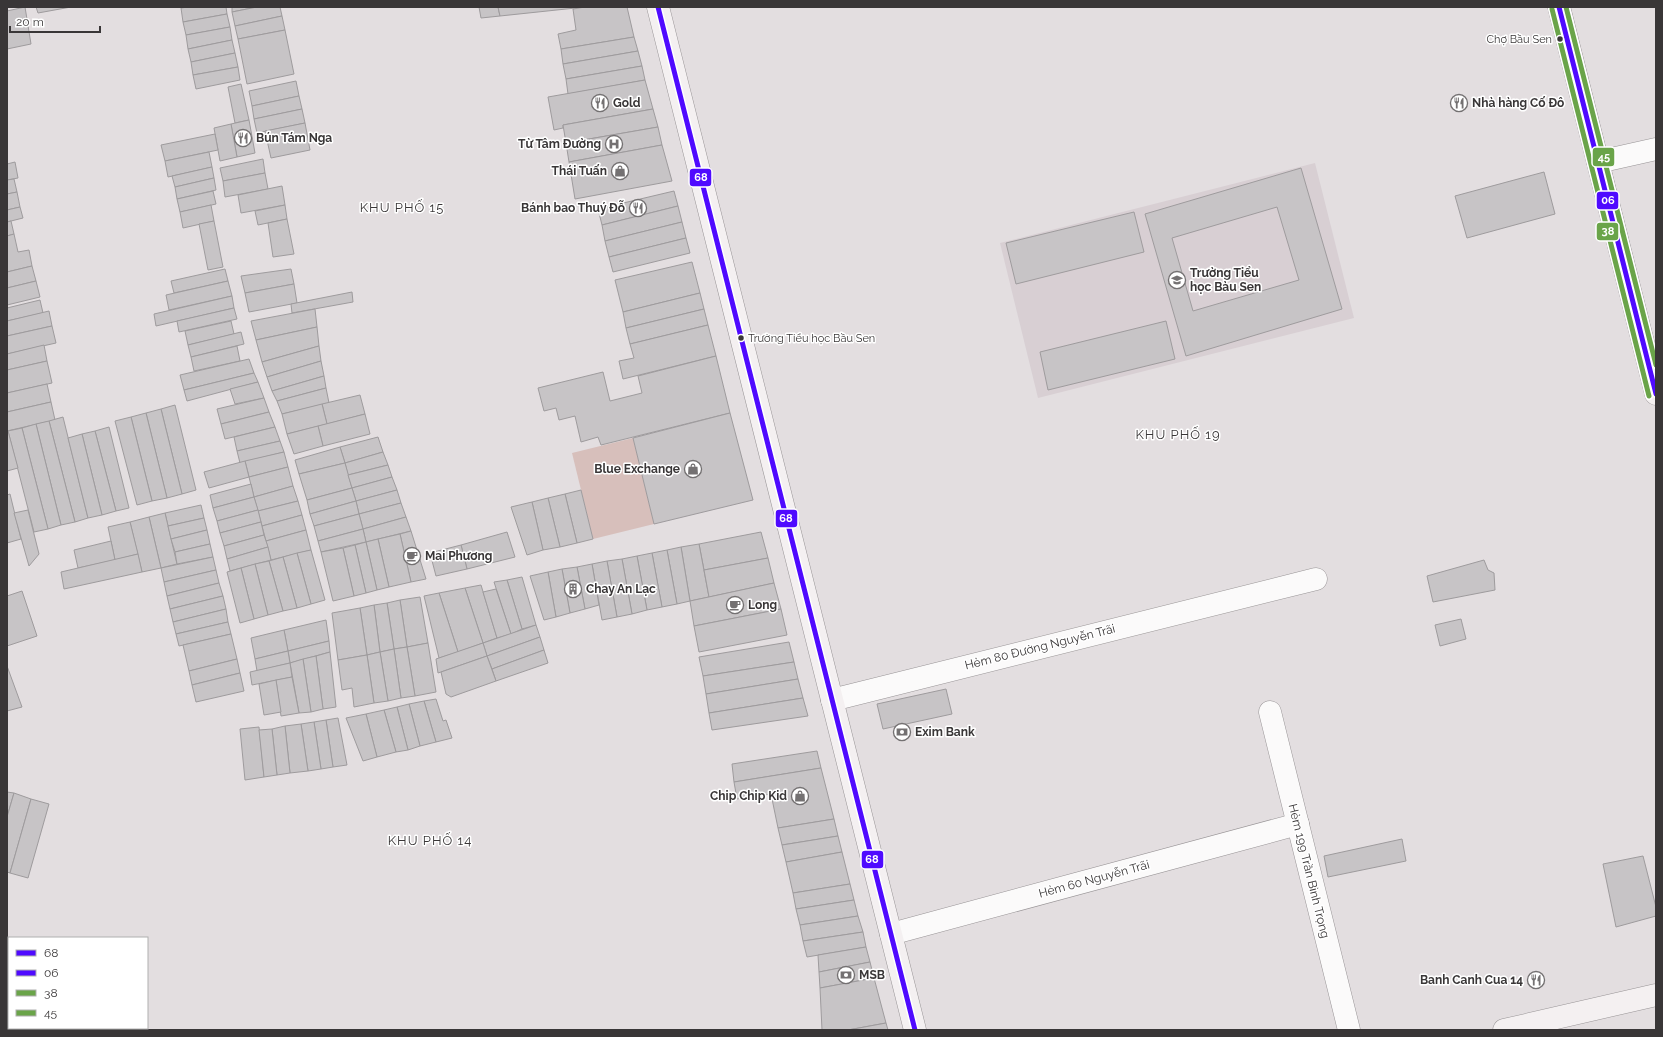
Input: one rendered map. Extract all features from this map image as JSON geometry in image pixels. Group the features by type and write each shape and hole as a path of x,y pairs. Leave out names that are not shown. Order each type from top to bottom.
{"main road":[{"path":"658,7 915,1030"},
{"path":"1558,7 1656,394"},
{"path":"1504,1030 1656,994"}],"street":[{"path":"1598,162 1656,149"},
{"name":"Hẻm 80 Đường Nguyễn Trãi","path":"832,700 1316,579"},
{"name":"Hẻm 199 Trần Bình Trọng","path":"1270,712 1349,1030"},
{"name":"Hẻm 60 Nguyễn Trãi","path":"891,934 1298,824"}],"shaded area":[{"name":"Trường Tiểu học Bàu Sen","path":"1315,163 1354,318 1038,398 1000,243"},
{"path":"633,438 654,524 593,539 572,453"}],"building":[{"path":"25,7 31,44 7,49 7,11"},
{"path":"36,7 71,7 38,13"},
{"path":"226,7 227,14 183,22 181,8"},
{"path":"232,7 257,7 232,12"},
{"path":"257,7 280,7 282,16 235,26 232,12"},
{"path":"479,7 498,7 500,16 481,18"},
{"path":"498,7 585,7 500,16"},
{"path":"585,7 627,7 634,37 561,49 558,34 576,30 573,9"},
{"path":"227,14 230,27 186,35 183,22"},
{"path":"282,16 285,30 238,39 235,26"},
{"path":"230,27 232,40 188,49 186,35"},
{"path":"285,30 294,74 247,84 238,39"},
{"path":"634,37 638,51 563,64 561,49"},
{"path":"232,40 235,53 191,62 188,49"},
{"path":"638,51 642,66 566,79 563,64"},
{"path":"235,53 238,67 193,75 191,62"},
{"path":"642,66 645,80 568,94 566,79"},
{"path":"238,67 240,80 196,89 193,75"},
{"name":"Gold","path":"645,80 653,109 563,125 563,128 554,130 548,97"},
{"path":"296,81 299,96 252,106 249,91"},
{"path":"241,84 249,120 235,123 228,87"},
{"path":"299,96 302,109 254,119 252,106"},
{"path":"302,109 305,123 257,133 254,119"},
{"path":"653,109 658,127 566,143 563,125"},
{"name":"Bún Tám Nga","path":"249,120 255,153 237,157 231,124"},
{"path":"305,123 310,150 271,158 265,131"},
{"path":"231,124 237,157 220,161 214,128"},
{"name":"Từ Tâm Đường","path":"658,127 662,145 569,162 566,143"},
{"path":"215,134 218,150 165,161 161,145"},
{"name":"Thái Tuấn","path":"662,145 672,181 575,199 569,162"},
{"path":"209,152 212,167 168,177 165,161"},
{"path":"263,159 265,173 223,181 220,168"},
{"path":"15,162 18,178 7,180 7,164"},
{"path":"212,167 214,178 175,187 172,176"},
{"path":"1301,168 1342,309 1186,356 1145,214","holes":["1277,207 1299,280 1193,311 1172,238"]},
{"path":"1544,172 1555,214 1467,238 1455,196"},
{"path":"265,173 268,189 225,197 223,181"},
{"path":"214,178 216,190 177,199 175,187"},
{"path":"14,179 17,192 7,194 7,180"},
{"path":"282,186 285,205 241,213 238,195"},
{"path":"213,191 216,204 180,212 177,199"},
{"name":"Bánh bao Thuý Đỗ","path":"674,191 678,206 602,225 598,209"},
{"path":"17,192 20,207 7,210 7,194"},
{"path":"211,205 214,221 183,228 180,212"},
{"path":"285,205 287,219 258,225 255,211"},
{"path":"678,206 682,222 605,241 602,225"},
{"path":"20,207 23,218 7,222 7,210"},
{"path":"1134,212 1144,252 1016,284 1006,243"},
{"path":"287,219 294,254 273,257 268,223"},
{"path":"11,221 14,234 7,236 7,222"},
{"path":"214,221 223,267 208,270 199,224"},
{"path":"682,222 686,238 609,257 605,241"},
{"path":"14,234 18,252 29,250 32,266 7,272 7,236"},
{"path":"686,238 690,253 613,272 609,257"},
{"path":"692,262 700,293 623,312 615,280"},
{"path":"32,266 36,281 7,288 7,272"},
{"path":"225,269 228,281 174,293 171,281"},
{"path":"291,269 294,284 245,293 241,276"},
{"path":"36,281 40,297 7,305 7,288"},
{"path":"228,281 232,296 169,310 166,295"},
{"path":"294,284 297,303 249,312 245,293"},
{"path":"352,292 353,302 292,313 291,304"},
{"path":"700,293 704,309 626,328 623,312"},
{"path":"232,296 234,308 156,326 154,314"},
{"path":"40,300 43,313 7,321 7,308"},
{"path":"234,308 237,319 179,332 177,321"},
{"path":"315,309 317,327 256,340 251,321"},
{"path":"704,309 708,325 630,344 626,328"},
{"path":"49,311 52,326 7,336 7,321"},
{"path":"231,321 234,334 188,345 185,331"},
{"path":"1166,321 1175,359 1048,390 1040,352"},
{"path":"708,325 716,356 623,379 619,361 634,358 630,344"},
{"path":"52,326 56,343 7,354 7,336"},
{"path":"317,327 319,346 262,362 256,340"},
{"path":"241,332 244,344 191,357 188,345"},
{"path":"44,345 47,361 7,370 7,354"},
{"path":"237,346 240,361 194,371 191,357"},
{"path":"319,346 321,361 267,377 262,362"},
{"path":"716,356 730,413 601,445 598,437 581,442 575,416 559,420 556,408 544,411 538,388 603,372 610,401 642,393 638,376"},
{"path":"249,359 254,373 184,390 180,375"},
{"path":"47,361 52,383 7,393 7,370"},
{"path":"321,361 324,376 272,391 267,377"},
{"path":"254,373 258,382 187,401 184,390"},
{"path":"324,376 326,388 277,401 272,391"},
{"path":"258,382 264,398 235,404 230,389"},
{"path":"47,384 51,402 7,412 7,393"},
{"path":"326,388 329,403 282,414 277,401"},
{"path":"360,395 365,414 327,424 322,404"},
{"path":"264,398 269,412 221,424 217,409"},
{"path":"51,402 55,420 7,431 7,412"},
{"path":"322,404 327,424 287,434 282,414"},
{"path":"175,405 196,490 182,494 161,409"},
{"path":"161,409 182,494 167,498 146,413"},
{"path":"269,412 275,427 225,439 221,424"},
{"path":"146,413 167,498 152,501 131,417"},
{"name":"Blue Exchange","path":"730,413 753,500 654,524 633,438"},
{"path":"365,414 370,434 323,446 318,426"},
{"path":"63,417 88,518 75,522 49,421"},
{"path":"131,417 152,501 137,505 115,421"},
{"path":"49,421 75,522 61,525 36,424"},
{"path":"36,424 61,525 48,529 22,428"},
{"path":"318,426 323,446 294,454 287,434"},
{"path":"109,427 129,508 116,511 95,431"},
{"path":"275,427 280,441 237,451 234,437"},
{"path":"22,428 48,529 34,532 8,431"},
{"path":"7,431 18,468 7,471"},
{"path":"95,431 116,511 102,515 82,434"},
{"path":"82,434 102,515 88,518 68,438"},
{"path":"378,437 383,452 345,463 340,447"},
{"path":"280,441 284,452 240,463 237,451"},
{"path":"340,447 345,463 299,474 295,460"},
{"path":"284,452 288,467 249,477 245,461"},
{"path":"383,452 388,465 348,475 345,463"},
{"path":"245,461 249,477 209,488 204,472"},
{"path":"345,463 352,488 307,500 299,474"},
{"path":"388,465 392,477 352,488 348,475"},
{"path":"288,467 293,486 254,497 249,477"},
{"path":"392,477 397,490 356,501 352,488"},
{"path":"251,484 254,497 213,508 210,495"},
{"path":"293,486 298,501 258,511 254,497"},
{"path":"352,488 356,501 310,514 307,500"},
{"path":"397,490 401,503 359,514 356,501"},
{"path":"581,490 593,539 577,543 565,494"},
{"path":"10,494 21,539 7,543 7,495"},
{"path":"565,494 577,543 560,547 548,498"},
{"path":"254,497 258,510 217,521 213,508"},
{"path":"548,498 560,547 543,550 532,502"},
{"path":"298,501 302,515 262,526 258,511"},
{"path":"356,501 359,514 314,526 310,514"},
{"path":"532,502 543,550 527,555 511,507"},
{"path":"401,503 406,517 363,529 359,514"},
{"path":"201,505 204,518 168,526 165,513"},
{"path":"28,510 39,554 29,566 14,513"},
{"path":"258,510 261,522 220,533 217,521"},
{"path":"165,513 177,564 161,568 149,517"},
{"path":"359,514 363,529 318,541 314,526"},
{"path":"302,515 306,530 266,541 262,526"},
{"path":"149,517 161,568 142,572 130,522"},
{"path":"406,517 411,531 366,542 363,529"},
{"path":"204,518 207,530 171,539 168,526"},
{"path":"130,522 138,554 115,560 108,527"},
{"path":"261,522 264,535 224,546 220,533"},
{"path":"363,529 366,542 321,552 318,541"},
{"path":"207,530 210,544 175,552 171,539"},
{"path":"306,530 311,550 271,560 266,541"},
{"name":"Mai Phương","path":"411,531 426,579 411,582 400,534"},
{"path":"507,532 515,557 467,569 461,545"},
{"path":"761,532 768,558 704,570 699,544"},
{"path":"400,534 411,582 389,587 378,539"},
{"path":"264,535 268,547 227,559 224,546"},
{"path":"378,539 389,587 377,590 366,542"},
{"path":"111,541 115,560 78,568 74,550"},
{"path":"366,542 377,590 366,593 355,545"},
{"path":"210,544 213,557 177,564 175,552"},
{"path":"699,544 709,597 690,601 681,547"},
{"path":"355,545 366,593 354,596 343,548"},
{"path":"461,545 467,569 436,576 430,553"},
{"path":"268,547 271,560 230,571 227,559"},
{"path":"681,547 690,601 677,604 667,550"},
{"path":"343,548 354,596 333,601 321,552"},
{"path":"311,550 325,600 311,604 297,553"},
{"path":"667,550 677,604 662,607 652,553"},
{"path":"297,553 311,604 297,608 283,557"},
{"path":"652,553 662,607 647,610 637,556"},
{"path":"138,554 142,572 64,589 61,572"},
{"path":"637,556 647,610 632,614 622,559"},
{"path":"213,557 216,570 164,582 161,568"},
{"path":"283,557 297,608 283,611 269,561"},
{"path":"768,558 774,583 709,597 704,570"},
{"path":"622,559 632,614 617,617 607,561"},
{"path":"1484,560 1488,570 1494,573 1495,590 1433,602 1427,576"},
{"path":"269,561 283,611 268,615 255,564"},
{"path":"607,561 617,617 602,620 592,564"},
{"path":"255,564 268,615 254,619 241,568"},
{"path":"592,564 599,605 585,609 577,567"},
{"name":"Chay An Lạc","path":"577,567 585,609 570,613 562,569"},
{"path":"241,568 254,619 240,623 227,572"},
{"path":"562,569 570,613 556,617 548,572"},
{"path":"216,570 219,583 167,596 164,582"},
{"path":"548,572 556,617 544,620 530,576"},
{"path":"522,577 536,625 522,629 507,580"},
{"path":"507,580 522,629 511,634 494,582"},
{"path":"219,583 223,596 170,609 167,596"},
{"name":"Long","path":"774,583 781,609 694,626 690,601"},
{"path":"481,585 497,638 483,643 465,588"},
{"path":"465,588 483,643 458,652 439,593"},
{"path":"496,589 511,634 497,638 483,592"},
{"path":"22,591 37,636 7,646 7,596"},
{"path":"439,593 458,652 439,658 424,596"},
{"path":"223,596 226,609 173,622 170,609"},
{"path":"420,597 428,643 407,647 400,600"},
{"path":"400,600 407,647 394,649 387,603"},
{"path":"387,603 394,649 380,652 374,605"},
{"path":"374,605 380,652 367,655 360,608"},
{"path":"360,608 367,655 338,660 332,613"},
{"path":"226,609 228,622 176,634 173,622"},
{"path":"781,609 787,635 699,652 694,626"},
{"path":"1461,619 1466,639 1440,646 1435,625"},
{"path":"326,620 329,641 288,651 284,630"},
{"path":"228,622 231,634 179,646 176,634"},
{"path":"536,625 540,637 487,656 483,643"},
{"path":"284,630 288,651 255,659 251,638"},
{"path":"231,634 237,659 189,671 183,645"},
{"path":"540,637 544,650 492,669 487,656"},
{"path":"329,641 330,652 290,663 288,651"},
{"path":"789,642 794,662 703,676 699,657"},
{"path":"428,643 436,692 415,696 407,647"},
{"path":"483,643 487,656 438,673 436,659"},
{"path":"407,647 415,696 401,698 394,649"},
{"path":"394,649 401,698 388,701 380,652"},
{"path":"544,650 548,663 496,681 492,669"},
{"path":"288,651 290,663 257,671 255,659"},
{"path":"330,652 336,707 323,709 316,656"},
{"path":"380,652 388,701 374,703 367,655"},
{"path":"367,655 374,703 354,707 352,688 342,690 338,660"},
{"path":"316,656 323,709 311,712 303,659"},
{"path":"487,656 496,681 451,697 446,694 441,672"},
{"path":"237,659 240,673 192,685 189,671"},
{"path":"303,659 311,712 299,713 290,663"},
{"path":"794,662 798,679 706,694 703,676"},
{"path":"290,663 292,677 252,685 250,672"},
{"path":"7,666 22,707 7,711"},
{"path":"240,673 244,691 196,702 192,685"},
{"path":"292,677 299,713 281,716 276,680"},
{"path":"798,679 803,698 709,713 706,694"},
{"path":"276,680 281,712 264,715 259,684"},
{"path":"946,689 952,714 883,729 877,704"},
{"path":"803,698 808,716 712,730 709,713"},
{"path":"436,699 443,721 446,720 452,738 436,742 424,701"},
{"path":"424,701 436,742 420,746 409,704"},
{"path":"409,704 420,746 408,750 397,707"},
{"path":"397,707 408,750 396,752 384,710"},
{"path":"384,710 396,752 377,757 366,714"},
{"path":"366,714 377,757 363,761 346,718"},
{"path":"338,718 347,765 333,767 326,720"},
{"path":"326,720 333,767 321,769 314,722"},
{"path":"314,722 321,769 308,771 301,724"},
{"path":"301,724 308,771 290,773 285,726"},
{"path":"285,726 290,773 277,775 272,729"},
{"path":"259,727 264,777 245,780 240,729"},
{"path":"272,729 277,775 264,777 259,730"},
{"path":"817,751 821,768 734,782 732,764"},
{"name":"Chip Chip Kid","path":"821,768 834,819 778,828 771,794 737,799 734,782"},
{"path":"7,792 14,793 7,817"},
{"path":"14,793 31,799 10,873 7,872 7,817"},
{"path":"31,799 49,804 28,878 10,873"},
{"path":"834,819 838,836 782,845 778,828"},
{"path":"838,836 842,852 786,862 782,845"},
{"path":"1402,839 1406,861 1328,877 1324,856"},
{"path":"842,852 850,884 793,893 786,862"},
{"path":"1643,856 1656,907 1656,916 1616,927 1603,864"},
{"path":"850,884 854,900 796,909 793,893"},
{"path":"854,900 858,916 800,925 796,909"},
{"path":"858,916 863,932 803,941 800,925"},
{"path":"863,932 866,947 807,957 803,941"},
{"path":"866,947 870,962 819,972 818,955"},
{"name":"MSB","path":"870,962 874,978 820,988 819,972"},
{"path":"874,978 886,1023 848,1030 822,1030 820,988"},
{"path":"886,1023 888,1030 848,1030"},
{"path":"32,1029 95,1029 95,1030"}],"transit line":[{"name":"68","path":"658,7 915,1030"},
{"name":"06","path":"1559,7 1656,394"},
{"name":"45","path":"1566,7 1656,365"},
{"name":"38","path":"1552,9 1649,396"}],"place":[{"name":"Chợ Bầu Sen","path":"1560,39"},
{"name":"Gold","path":"600,103"},
{"name":"Nhà hàng Cố Đô","path":"1459,103"},
{"name":"Bún Tám Nga","path":"243,138"},
{"name":"Từ Tâm Đường","path":"614,144"},
{"name":"Thái Tuấn","path":"620,171"},
{"name":"Bánh bao Thuý Đỗ","path":"638,208"},
{"name":"Trường Tiểu học Bàu Sen","path":"1177,280"},
{"name":"Trường Tiểu học Bầu Sen","path":"741,338"},
{"name":"Blue Exchange","path":"693,469"},
{"name":"Mai Phương","path":"412,556"},
{"name":"Chay An Lạc","path":"573,589"},
{"name":"Long","path":"735,605"},
{"name":"Exim Bank","path":"902,732"},
{"name":"Chip Chip Kid","path":"800,796"},
{"name":"MSB","path":"846,975"},
{"name":"Banh Canh Cua 14","path":"1536,980"}],"district":[{"name":"KHU PHỐ 15","path":"402,207"},
{"name":"KHU PHỐ 19","path":"1178,434"},
{"name":"KHU PHỐ 14","path":"430,840"}]}
